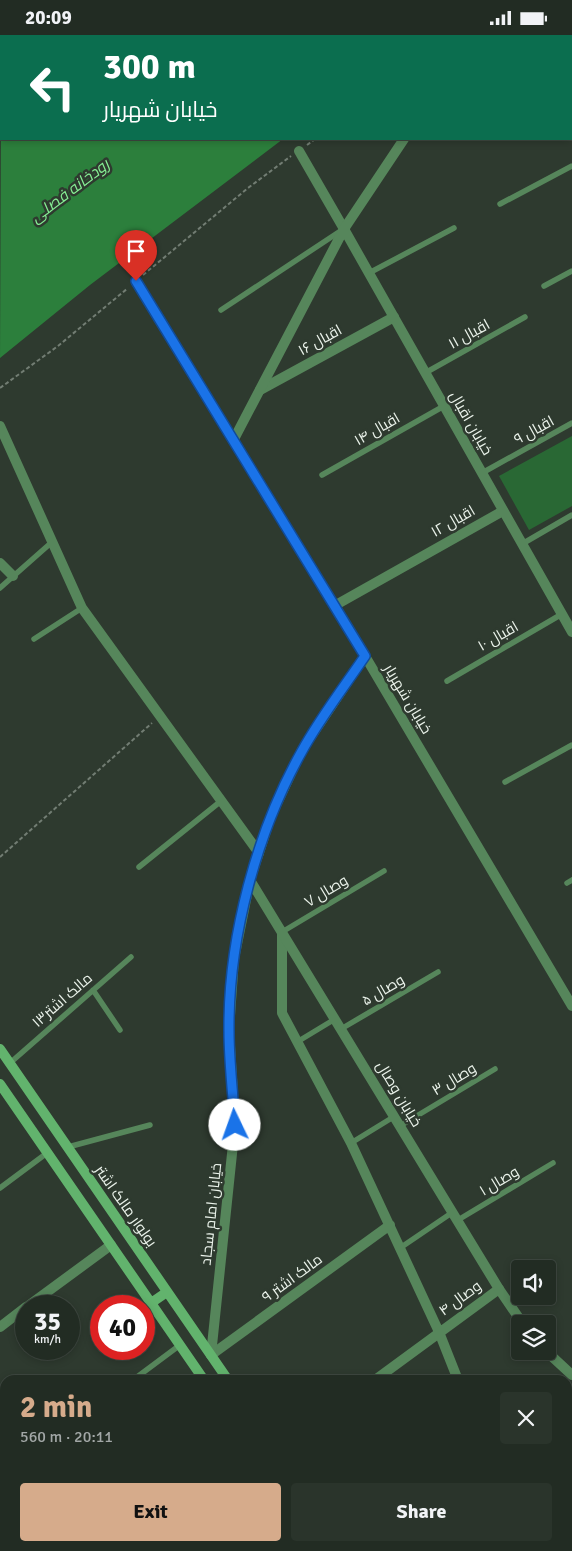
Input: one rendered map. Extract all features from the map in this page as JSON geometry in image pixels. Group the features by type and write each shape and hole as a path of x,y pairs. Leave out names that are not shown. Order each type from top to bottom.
{"main road":[{"name":"بولوار مالک اشتر","path":"0,1049 225,1375"},
{"path":"0,1085 145,1295"},
{"path":"155,1300 167,1292"},
{"path":"155,1309 201,1375"}],"street":[{"path":"234,441 344,229 403,140"},
{"name":"خیابان اقبال","path":"299,151 572,632"},
{"name":"خیابان شهریار","path":"136,281 365,656 572,1006"},
{"name":"اقبال ۱۶","path":"260,390 394,317"},
{"path":"0,426 82,608 259,853"},
{"name":"اقبال ۱۲","path":"334,607 503,511"},
{"path":"0,563 13,576"},
{"name":"خیابان امام سجاد","path":"211,1355 235,1125 229,1029 234,968 250,880 271,816 302,750 365,656"},
{"name":"خیابان وصال","path":"250,880 499,1289 517,1315"},
{"path":"282,932 282,1013 351,1143 439,1333 456,1375"},
{"name":"مالک اشتر ۹","path":"211,1355 390,1225"},
{"path":"43,1295 111,1245"},
{"name":"وصال ۴","path":"382,1375 499,1289"},
{"path":"0,1327 15,1316"},
{"path":"556,1360 572,1375"}],"lane":[{"path":"500,204 572,166"},
{"path":"369,273 454,228"},
{"path":"222,310 344,229"},
{"path":"544,286 572,271"},
{"name":"اقبال ۱۱","path":"425,373 525,317"},
{"name":"اقبال ۱۴","path":"322,475 444,405"},
{"name":"اقبال ۹","path":"482,473 572,423"},
{"path":"522,544 572,515"},
{"path":"0,588 52,541"},
{"path":"34,639 82,608"},
{"name":"اقبال ۱۰","path":"447,681 562,614"},
{"path":"505,782 572,745"},
{"path":"138,867 222,801"},
{"name":"وصال ۷","path":"282,932 384,871"},
{"name":"مالک اشتر۱۳","path":"10,1063 131,957"},
{"name":"وصال ۵","path":"341,1029 438,972"},
{"path":"93,990 120,1030"},
{"path":"297,1042 335,1019"},
{"name":"وصال ۳","path":"400,1126 495,1069"},
{"path":"351,1143 395,1116"},
{"path":"68,1147 150,1125"},
{"path":"0,1188 47,1153"},
{"name":"وصال ۱","path":"400,1248 553,1163"},
{"path":"140,1375 180,1345"}],"path":[{"path":"0,388 58,346 248,188 315,140"},
{"path":"0,857 160,716"}],"shaded area":[{"path":"572,436 572,506 529,530 499,476"}],"water":[{"name":"رودخانه فصلی","path":"1,140 282,140 90,285 0,358"}],"route":[{"path":"136,281 365,656 302,750 271,816 250,880 234,959 229,1029 235,1125"}]}
